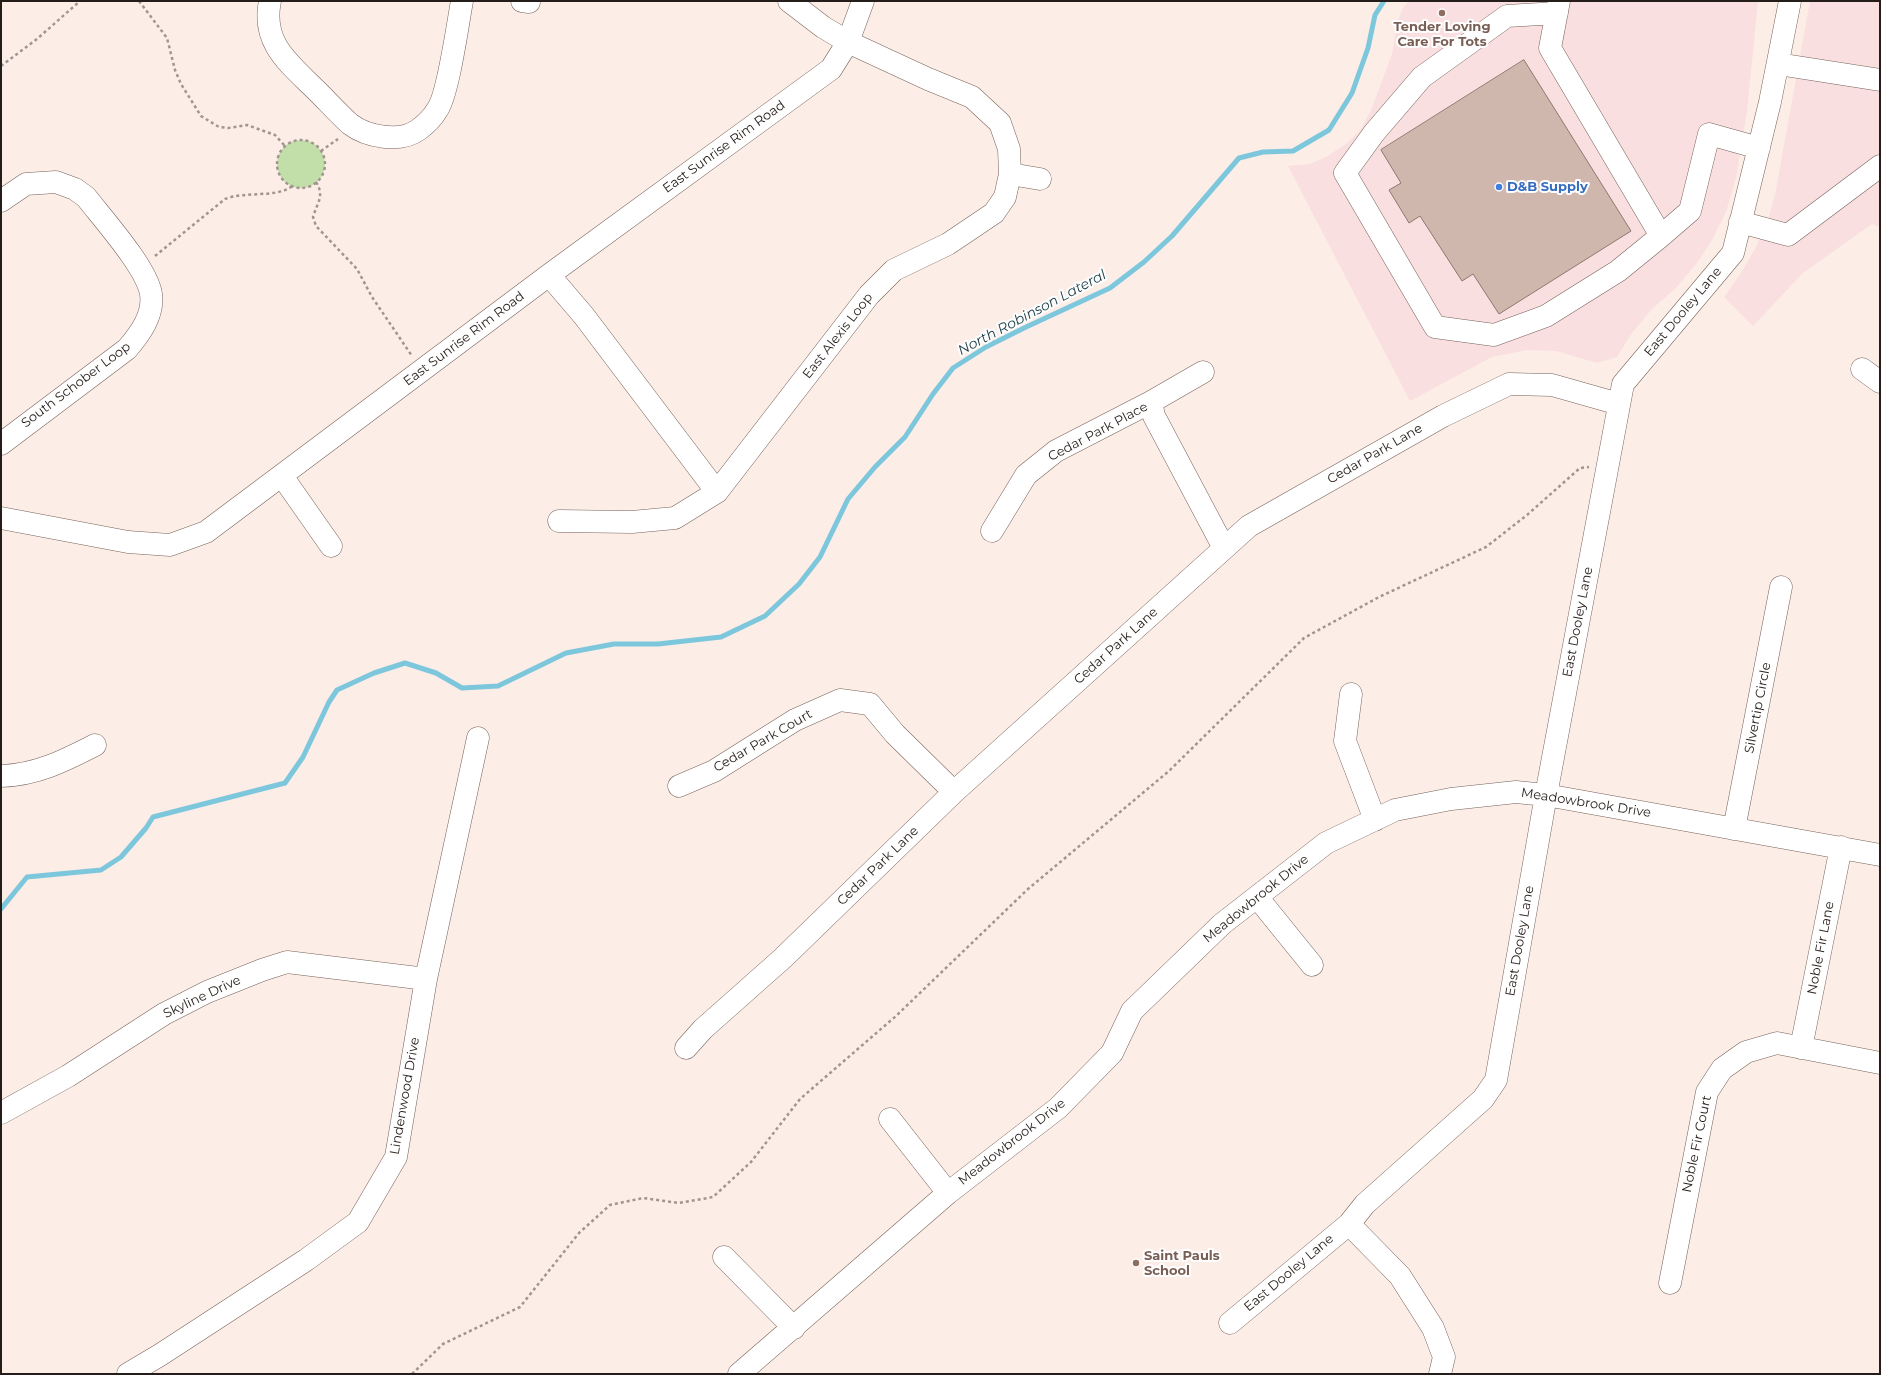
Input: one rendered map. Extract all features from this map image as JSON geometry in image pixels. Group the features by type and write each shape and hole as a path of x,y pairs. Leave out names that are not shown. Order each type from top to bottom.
{"street":[{"path":"270,1 267,16 271,34 280,54 351,124 372,136 396,138 418,130 438,109 446,86 462,1"},
{"name":"East Alexis Loop","path":"717,492 869,295 894,270 948,244 994,214 1005,197 1010,174 1009,148 1000,123 972,97 928,79 848,42 823,27 789,1"},
{"name":"East Sunrise Rim Road","path":"1,518 128,542 170,545 206,532 549,275 831,69 848,42 863,1"},
{"name":"East Dooley Lane","path":"1230,1323 1349,1224 1365,1204 1483,1099 1496,1080 1546,795 1623,384 1733,253 1778,64 1790,1"},
{"path":"1661,236 1550,48 1558,7 1507,16 1422,77 1374,133 1345,173 1435,327 1494,335 1546,316 1618,271 1661,236 1690,211 1709,134 1759,148"},
{"path":"1778,64 1880,80"},
{"path":"1740,222 1788,235 1880,166"},
{"path":"1010,174 1040,179"},
{"name":"South Schober Loop","path":"1,201 26,184 56,182 75,189 86,197 140,268 151,294 149,315 140,334 127,349 1,444"},
{"path":"549,275 584,316 717,492 675,518 632,522 559,521"},
{"path":"1862,369 1880,382"},
{"path":"1151,402 1203,372"},
{"name":"Cedar Park Lane","path":"686,1048 703,1029 783,958 954,792 1249,526 1443,416 1509,384 1552,385 1619,404"},
{"name":"Cedar Park Place","path":"992,531 1026,475 1056,451 1151,402 1154,416 1224,548"},
{"path":"282,476 331,546"},
{"name":"Silvertip Circle","path":"1734,828 1782,587"},
{"path":"1351,694 1345,741 1375,820"},
{"name":"Cedar Park Court","path":"679,786 714,771 795,720 840,700 870,704 895,734 954,792"},
{"name":"Lindenwood Drive","path":"128,1374 160,1355 306,1260 358,1222 396,1157 426,980 478,738"},
{"path":"1,776 20,776 49,767 95,745"},
{"name":"Meadowbrook Drive","path":"739,1374 794,1328 948,1193 1058,1108 1112,1053 1132,1011 1222,924 1326,843 1395,810 1451,799 1516,792 1546,795 1880,855"},
{"name":"Noble Fir Lane","path":"1802,1048 1841,848"},
{"path":"1257,897 1312,965"},
{"name":"Skyline Drive","path":"1,1113 68,1076 164,1014 207,992 262,970 287,962 426,980"},
{"name":"Noble Fir Court","path":"1670,1283 1707,1092 1722,1069 1746,1052 1776,1043 1880,1063"},
{"path":"890,1119 948,1193"},
{"path":"1349,1224 1400,1276 1429,1322 1444,1357 1440,1374"},
{"path":"724,1257 794,1328"}],"path":[{"path":"1,66 37,39 80,1"},
{"path":"139,1 167,38 175,70 181,84 201,116 219,127 228,128 247,125 275,135 285,146"},
{"path":"298,140 306,140 319,148 325,162 324,170 316,182 301,188 292,186 281,177 278,169 279,153 285,146 298,140"},
{"path":"316,182 321,190 320,200 313,217 316,226 357,269 372,297 421,371"},
{"path":"140,268 225,199 235,195 279,193 288,190 292,186"},
{"path":"412,1374 443,1344 520,1307 579,1233 610,1205 642,1198 679,1203 713,1197 751,1162 800,1098 896,1016 1028,889 1169,771 1304,638 1378,597 1486,547 1527,515 1580,468 1608,465"}],"shaded area":[{"path":"1409,1 1758,1 1747,112 1736,178 1726,212 1712,240 1697,263 1675,289 1652,309 1632,333 1617,357 1597,363 1556,351 1527,350 1492,357 1410,401 1288,166 1310,164 1326,157 1346,144 1361,129 1371,110 1392,54 1398,20 1403,8"},
{"path":"1810,1 1880,1 1880,227 1872,224 1803,273 1753,326 1724,297 1741,273 1756,247 1768,219 1775,195"}],"green space":[{"path":"301,140 310,142 318,147 323,155 325,164 323,173 318,181 310,186 301,188 292,186 284,181 279,173 277,164 279,155 284,147 292,142"}],"building":[{"name":"D&B Supply","path":"1524,60 1631,231 1499,314 1473,274 1462,281 1420,216 1409,223 1389,190 1401,183 1381,150"}],"waterway":[{"name":"North Robinson Lateral","path":"1,909 27,877 101,870 121,857 146,828 153,817 285,783 303,757 329,702 337,690 374,673 405,663 436,673 462,688 498,686 566,653 614,644 658,644 721,637 765,616 799,584 820,557 848,499 875,467 905,437 933,394 953,368 986,347 1110,288 1144,262 1172,236 1239,158 1263,152 1293,151 1329,130 1352,93 1368,48 1375,15 1384,1"}],"place":[{"name":"Tender Loving Care For Tots","path":"1442,13"},
{"name":"D&B Supply","path":"1499,187"},
{"name":"Saint Pauls School","path":"1136,1263"}]}
